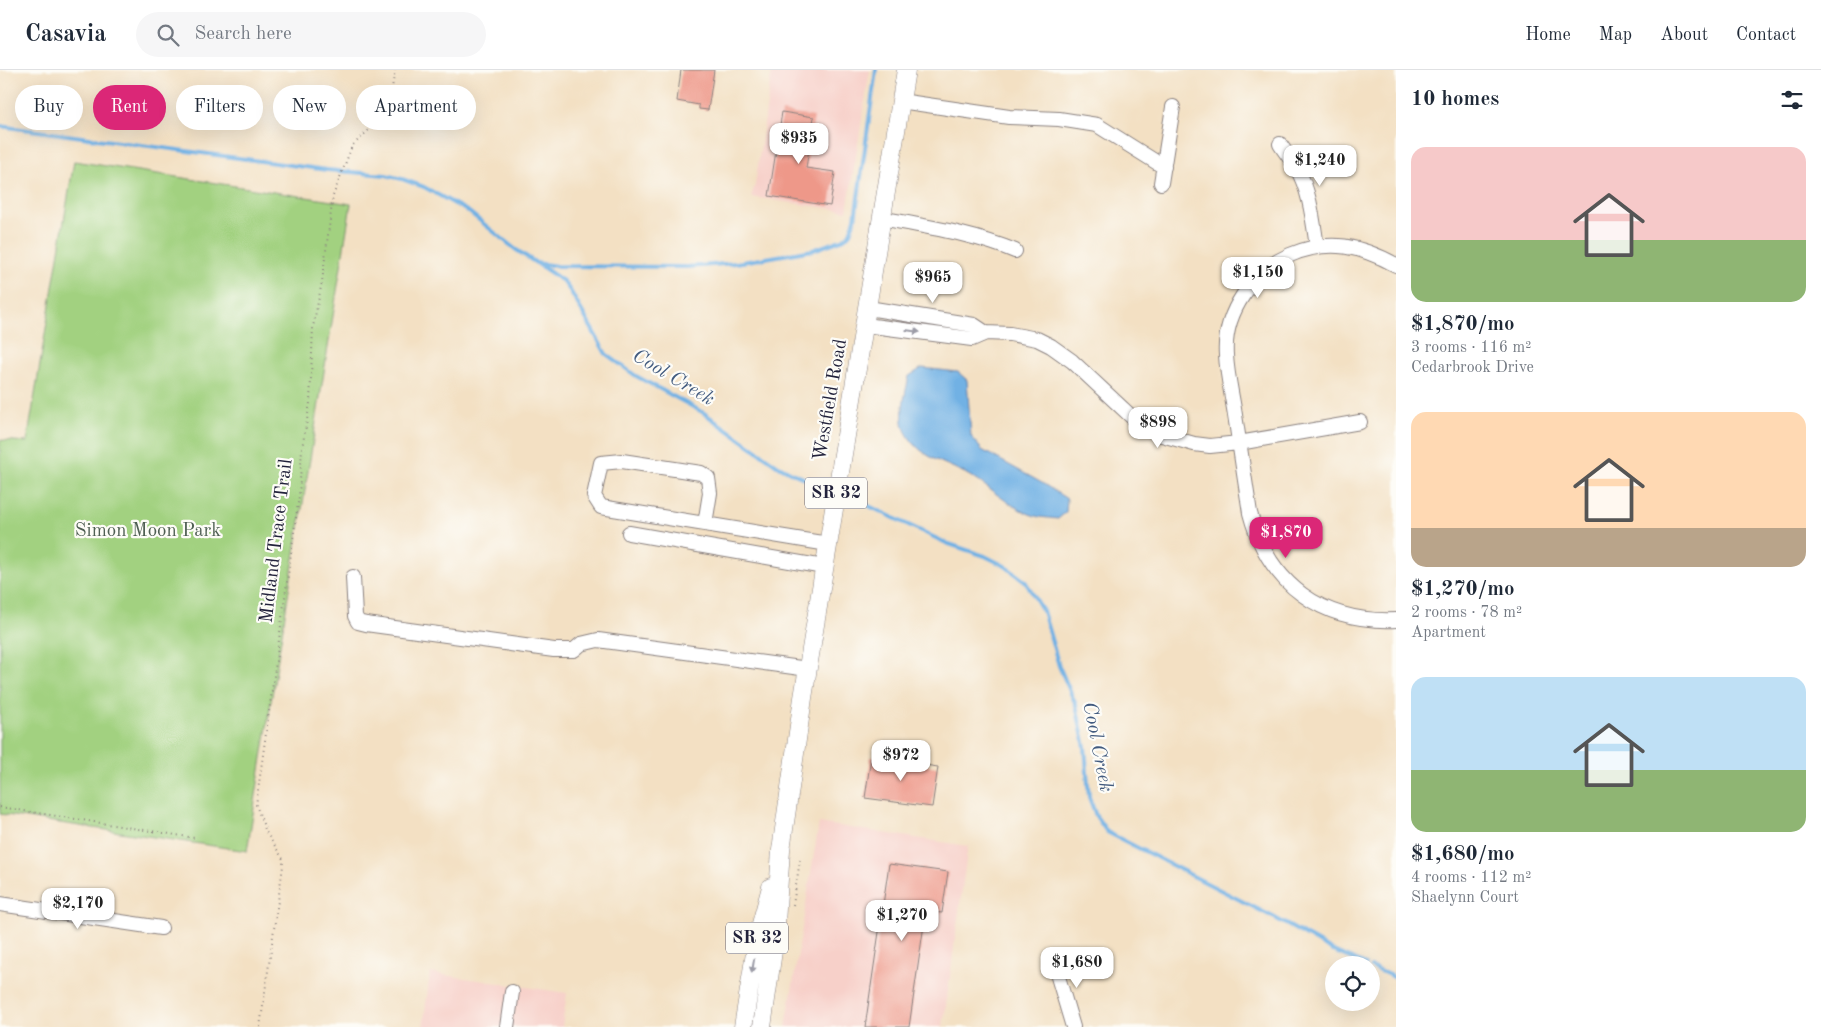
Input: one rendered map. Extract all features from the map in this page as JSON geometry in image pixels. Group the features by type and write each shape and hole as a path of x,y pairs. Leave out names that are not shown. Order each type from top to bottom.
{"main road":[{"name":"SR 32","path":"900,101 906,70"},
{"name":"Westfield Road","path":"762,1027 775,938 781,850 824,567 900,101"},
{"name":"Westfield Road","path":"744,1027 758,935 781,850"}],"street":[{"path":"900,101 1009,117 1059,118 1097,125 1164,167"},
{"path":"1162,183 1173,107"},
{"path":"1280,144 1302,180 1310,206 1317,247"},
{"path":"882,218 969,235 991,241 1015,251"},
{"path":"1396,265 1374,254 1358,249 1333,246 1317,247 1296,252 1278,260 1262,272 1248,288 1237,306 1229,326 1226,354 1250,513 1256,534 1265,554 1289,584 1306,597 1336,612 1366,619 1396,620"},
{"path":"866,316 974,325 986,333 1010,334 1037,339 1051,346 1072,361 1134,420 1162,435 1178,440 1210,446 1239,443 1360,422"},
{"path":"705,524 710,493 708,478 701,473 622,461 601,463 594,496 601,507 705,524 828,544"},
{"path":"629,534 824,567"},
{"path":"353,577 355,616 358,622 366,624 554,650 574,650 581,644 598,640 808,669"},
{"path":"0,904 161,928"},
{"path":"1053,960 1073,1027"},
{"path":"507,1027 512,992"}],"path":[{"name":"Midland Trace Trail","path":"260,1027 283,859 266,832 256,805 298,496 302,448 310,403 313,327 322,282 333,196 352,146 388,112 395,70"},
{"path":"0,807 195,838"}],"shaded area":[{"path":"772,70 870,70 847,211 751,197 755,185"},
{"path":"819,823 968,846 943,1027 786,1027"},
{"path":"430,973 567,993 562,1027 423,1027"}],"green space":[{"name":"Simon Moon Park","path":"74,161 351,204 247,851 0,814 0,440 27,442"}],"water":[{"path":"922,368 958,372 967,380 971,436 982,450 1067,499 1066,512 1058,519 1039,517 1020,510 979,481 926,454 912,441 904,426 905,397 909,376"}],"building":[{"path":"681,70 714,70 708,110 699,109 699,105 677,101"},
{"path":"782,112 814,117 806,168 835,172 830,206 769,196"},
{"path":"871,757 938,767 932,807 865,798"},
{"path":"889,864 948,872 942,913 926,911 909,1027 865,1027"}],"waterway":[{"path":"0,126 327,170 386,175 424,187 469,212 515,249 536,263 557,266 687,267 736,263 813,250 844,239 850,233 855,219 876,70"},
{"name":"Cool Creek","path":"538,264 563,281 606,354 636,376 704,413 777,465 825,487"},
{"name":"Cool Creek","path":"848,496 946,543 985,556 1005,566 1025,581 1043,611 1059,666 1076,705 1085,747 1089,797 1096,816 1107,832 1345,956"},
{"name":"Cool Creek","path":"1380,971 1396,978"}]}
